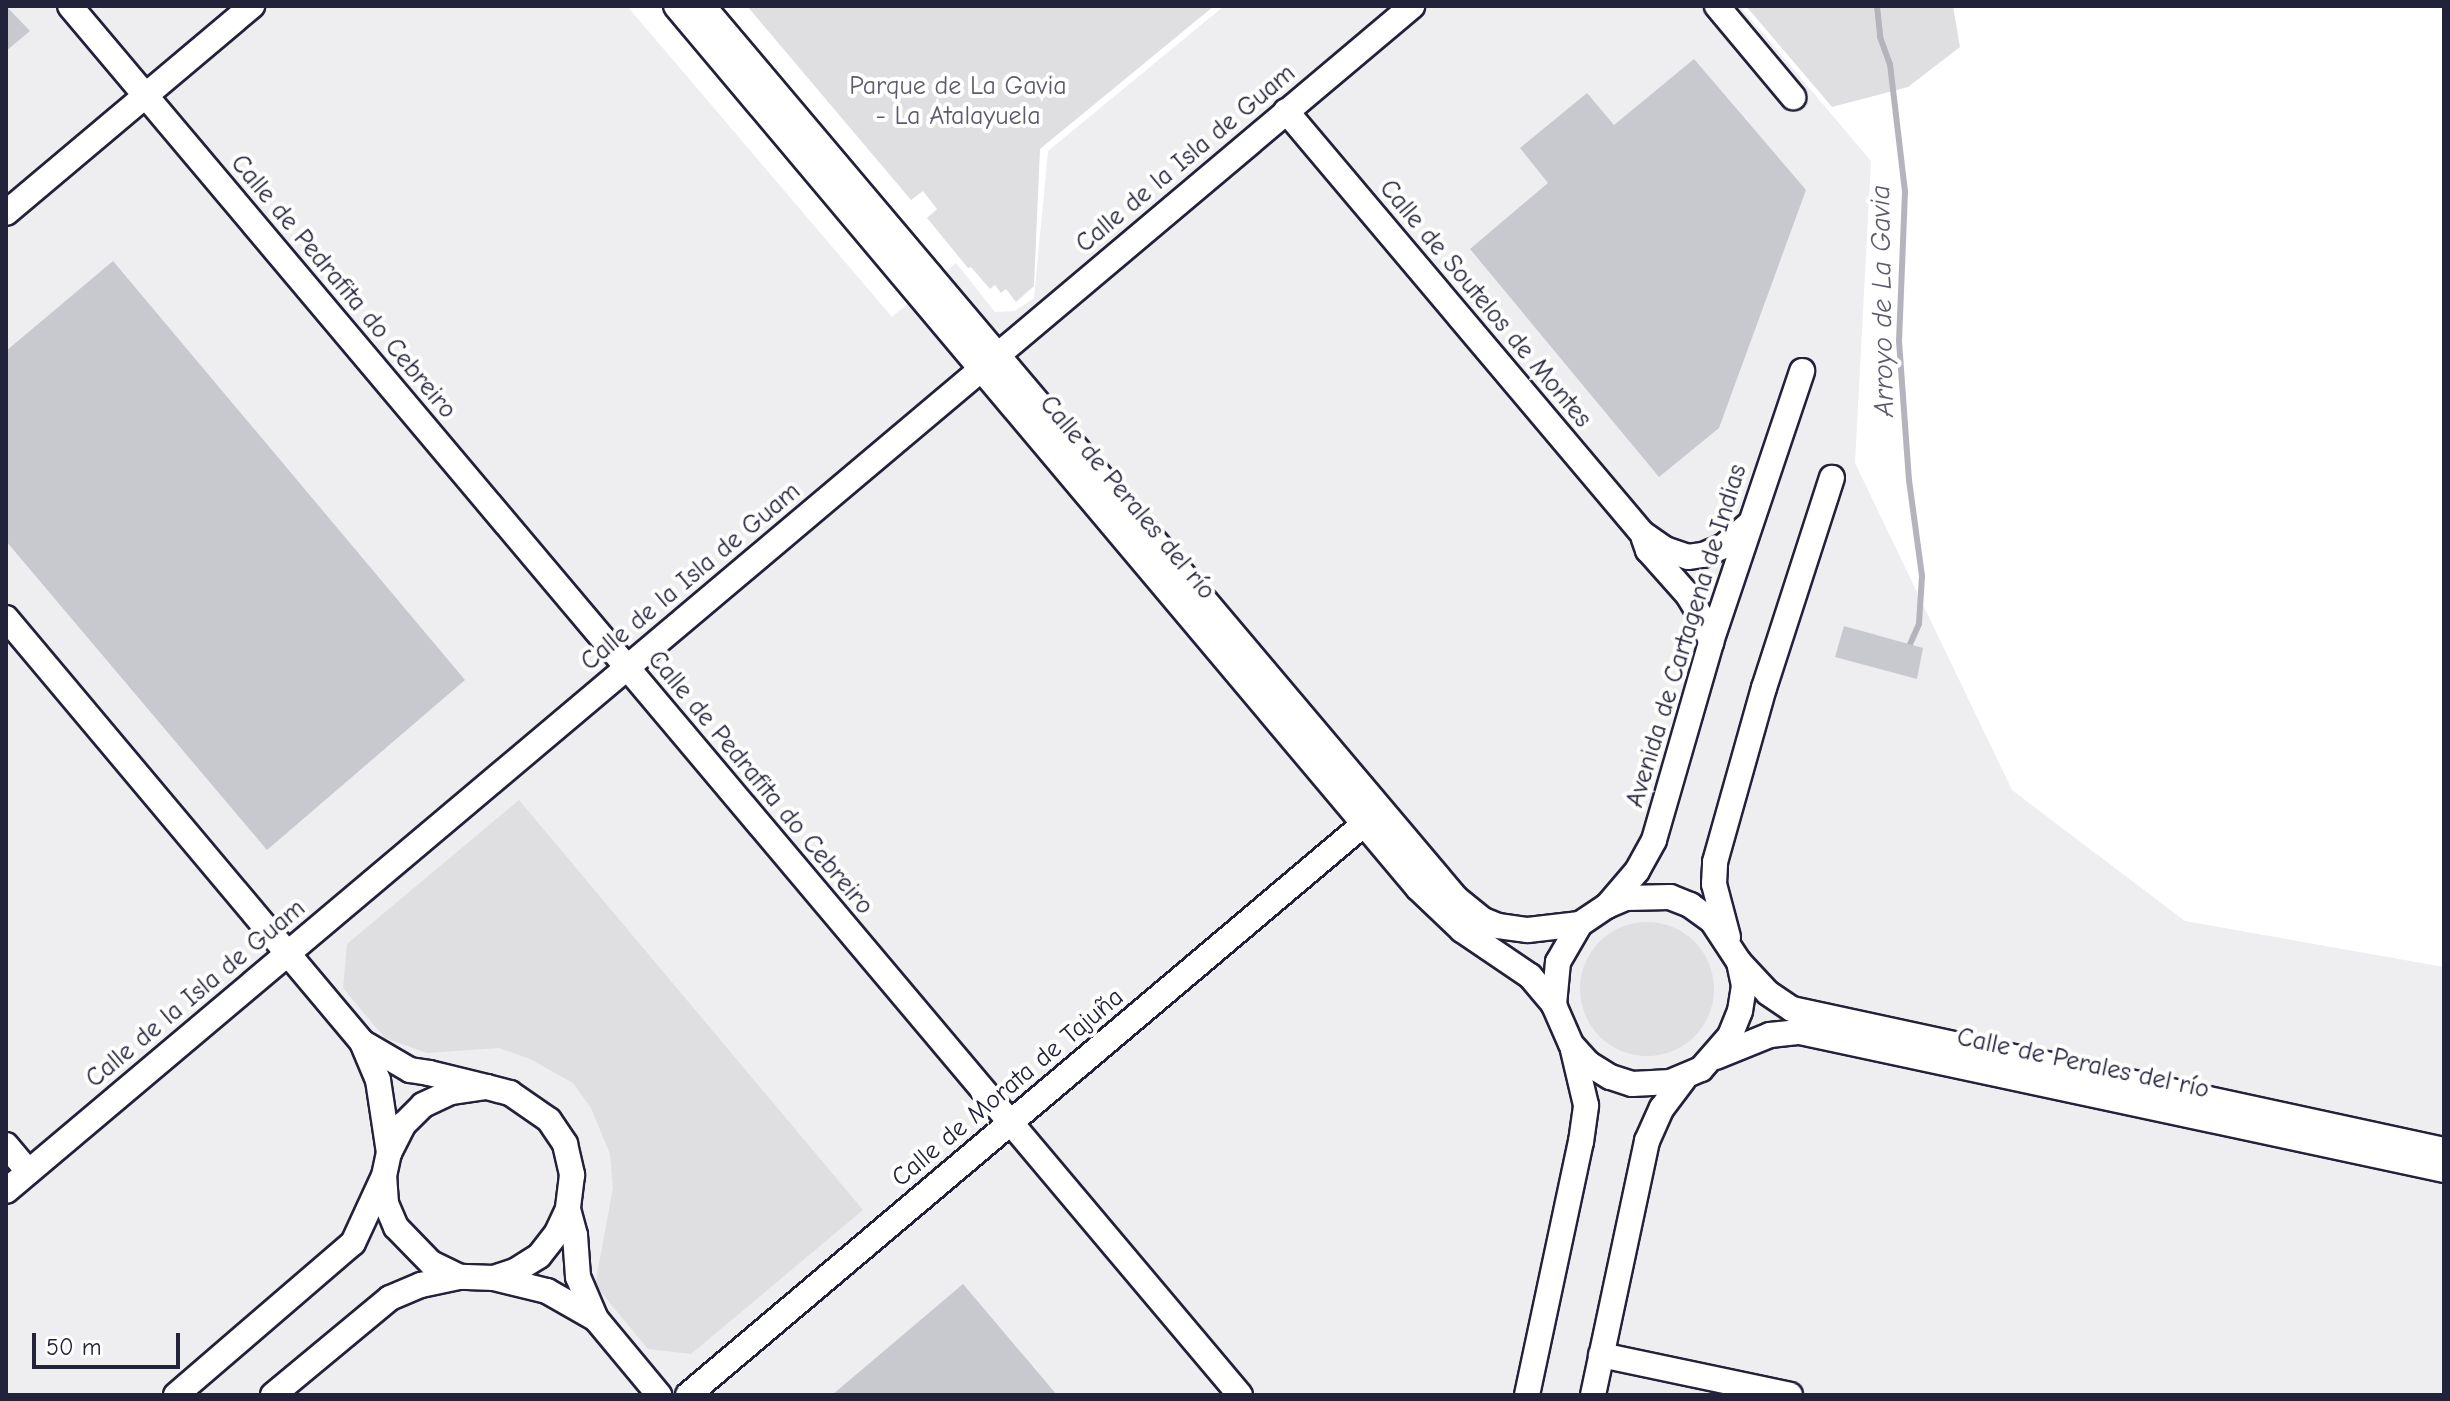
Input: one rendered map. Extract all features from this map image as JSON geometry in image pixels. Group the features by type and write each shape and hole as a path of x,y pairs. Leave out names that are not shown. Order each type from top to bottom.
{"street":[{"name":"Calle de Pedrafita do Cebreiro","path":"70,6 1240,1395"},
{"path":"6,213 252,6"},
{"name":"Calle de Perales del río","path":"676,6 1456,898 1483,920 1498,926 1528,930 1580,924"},
{"name":"Calle de Perales del río","path":"703,6 1418,888 1455,924 1530,976 1554,1005"},
{"name":"Calle de la Isla de Guam","path":"6,1191 1412,6"},
{"path":"1717,6 1793,97"},
{"name":"Calle de Soutelos de Montes","path":"1286,111 1642,533 1665,549 1688,557 1703,555 1724,546 1748,525"},
{"name":"Avenida de Cartagena de Indias","path":"1607,906 1648,856 1748,525 1802,371"},
{"path":"1593,1395 1647,1141 1662,1108 1684,1079 1713,1058 1730,1036 1740,1011 1744,986 1714,884 1715,862 1764,688 1832,478"},
{"name":"Calle de Soutelos de Montes","path":"1642,533 1648,550 1688,595 1702,618 1711,642"},
{"path":"6,618 362,1042 378,1080 386,1165 386,1203 396,1227 411,1246 431,1263 460,1277"},
{"name":"Calle de Morata de Tajuña","path":"688,1395 1364,824"},
{"path":"1527,1395 1586,1105 1571,1044 1554,1005 1558,962 1580,924 1607,906 1651,895 1670,897 1690,905 1712,921 1734,953"},
{"name":"Calle de Perales del río","path":"1734,953 1780,1002 1809,1014 2444,1150"},
{"name":"Calle de Perales del río","path":"1713,1058 1770,1035 1800,1032 2444,1170"},
{"path":"362,1042 410,1070 510,1093 549,1120 565,1144 572,1175 568,1209 557,1233 539,1256 515,1271 494,1278"},
{"path":"1571,1044 1588,1063 1621,1080 1652,1085 1684,1079"},
{"path":"176,1395 346,1251 361,1231 404,1124 423,1105 451,1092 487,1087"},
{"path":"6,1145 29,1172"},
{"path":"568,1209 575,1235 578,1277 596,1319 659,1395"},
{"path":"273,1395 390,1298 421,1285 460,1277 494,1278 547,1291 596,1319"},
{"path":"1601,1355 1790,1395"}],"shaded area":[{"path":"6,6 627,6 892,317 956,263 995,312 1015,311 1034,298 1048,151 1224,6 1740,6 1871,161 1855,463 2012,790 2185,921 2444,967 2444,1395 6,1395"}],"green space":[{"name":"Parque de La Gavia - La Atalayuela","path":"747,6 1214,6 1040,149 1034,286 1016,302 1006,289 1001,293 995,285 990,289 971,267 968,268 927,218 937,209 923,191 911,200"},
{"path":"1746,6 1953,6 1960,47 1908,87 1832,107"},
{"path":"519,800 863,1210 691,1354 648,1349 595,1285 613,1188 610,1154 591,1108 573,1083 530,1059 499,1048 427,1053 385,1038 343,988 347,944"},
{"path":"1647,922 1673,927 1694,942 1709,963 1714,989 1709,1015 1694,1036 1673,1051 1647,1056 1621,1051 1600,1036 1585,1015 1580,989 1585,963 1600,942 1621,927"}],"building":[{"path":"6,6 30,31 6,51"},
{"path":"1694,59 1806,190 1719,428 1659,477 1470,249 1548,183 1520,148 1587,93 1614,125"},
{"path":"113,261 465,680 267,850 6,541 6,351"},
{"path":"1844,626 1923,648 1917,679 1835,657"},
{"path":"963,1284 1057,1395 832,1395"}],"waterway":[{"name":"Arroyo de La Gavia","path":"1877,6 1880,37 1890,64 1905,192 1899,341 1909,480 1922,576 1919,624 1910,644"}]}
